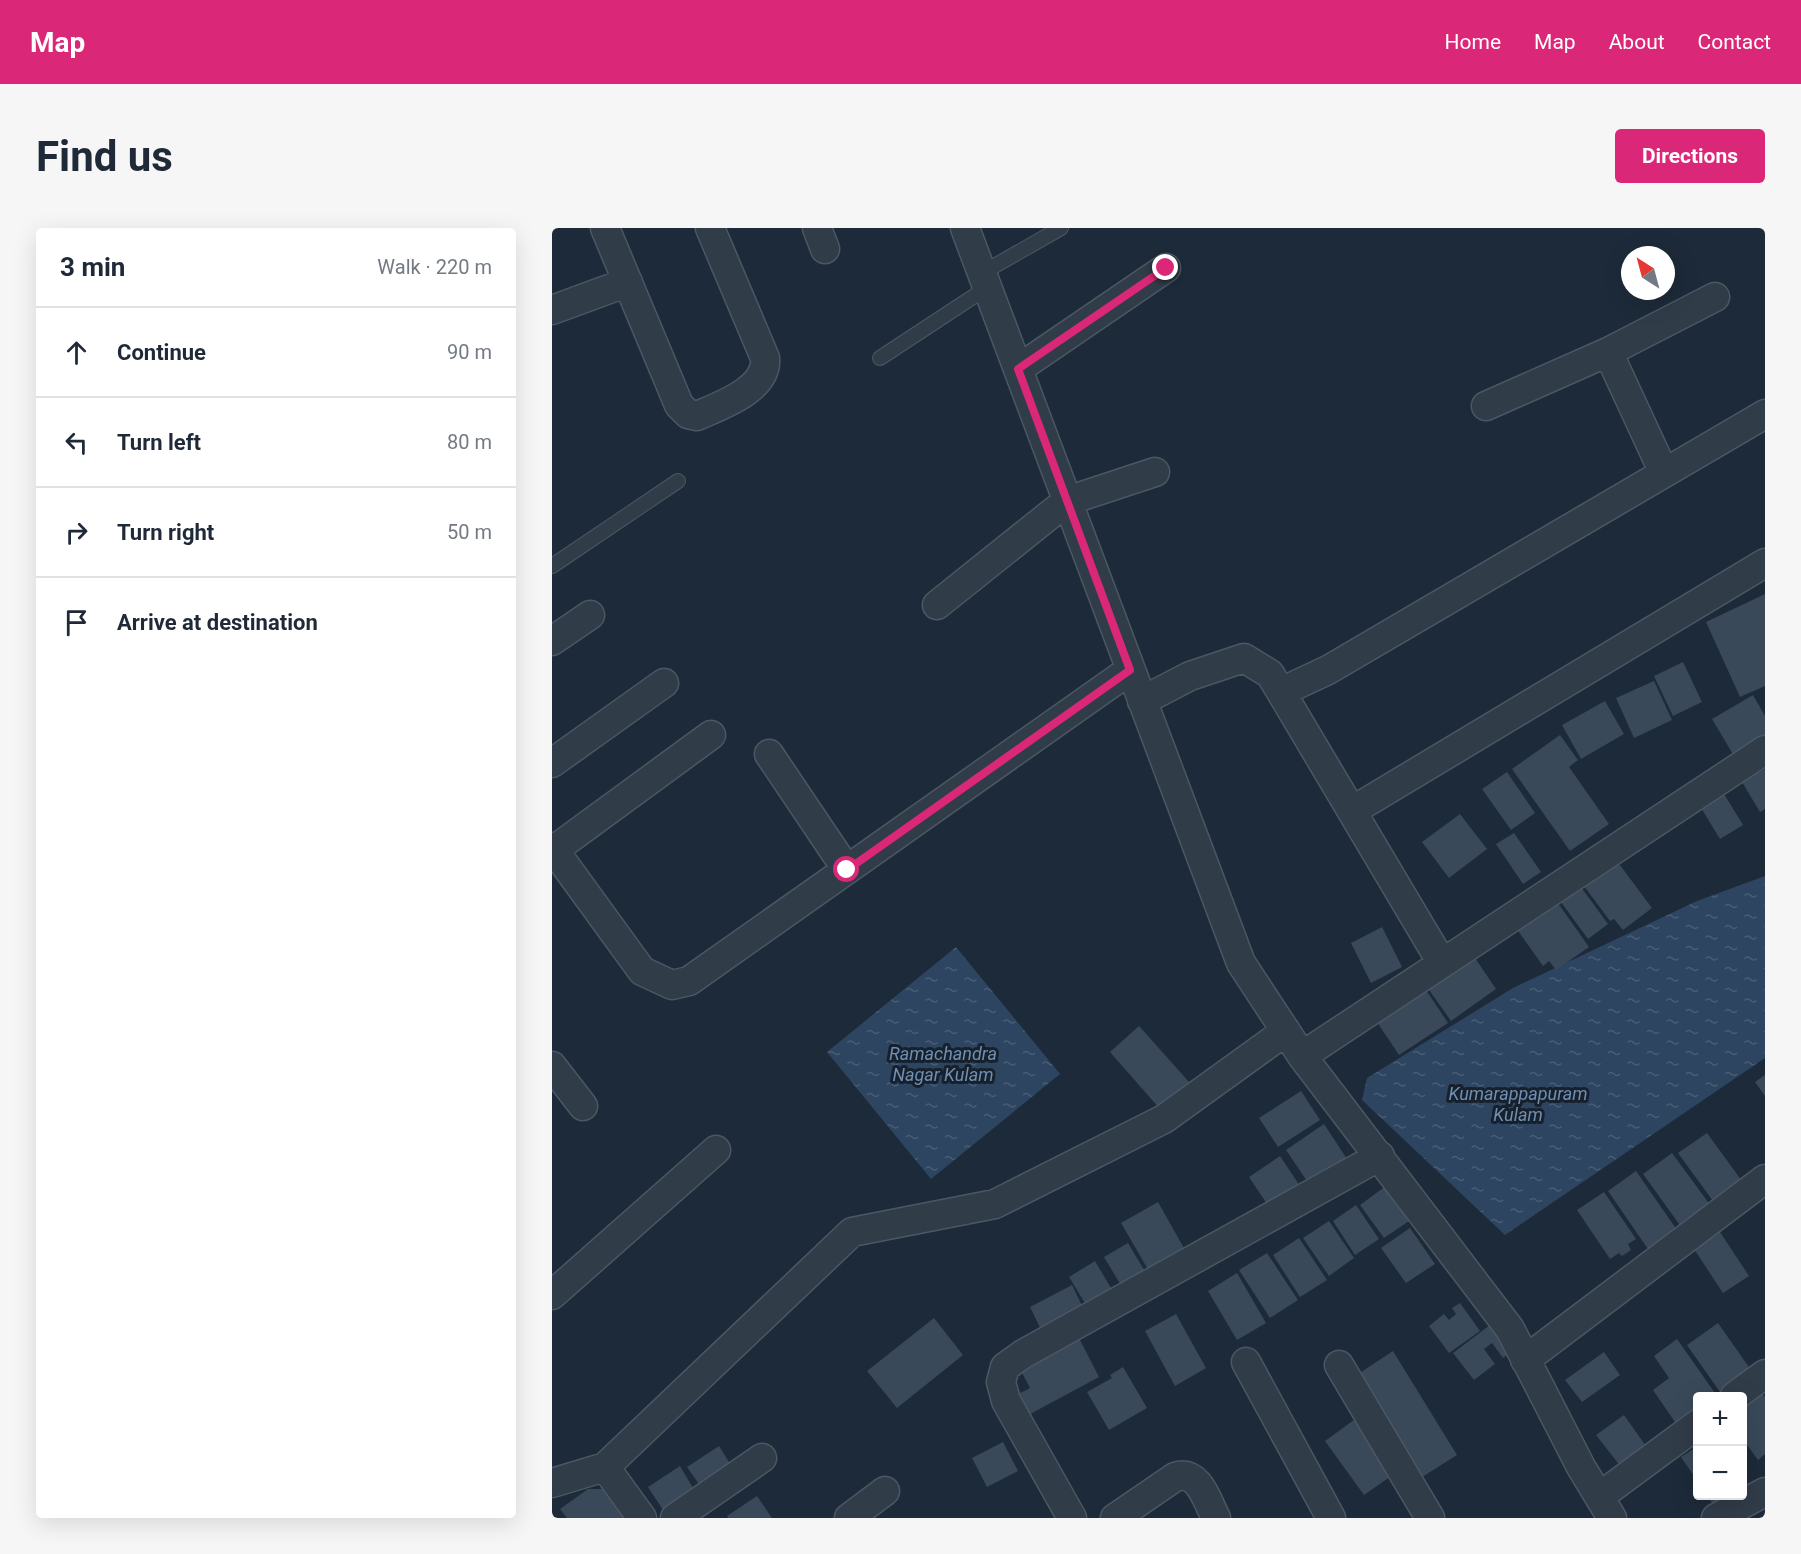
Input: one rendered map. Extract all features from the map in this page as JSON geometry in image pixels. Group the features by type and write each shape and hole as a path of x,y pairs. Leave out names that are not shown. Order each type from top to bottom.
{"street":[{"path":"605,228 680,405 688,414 697,416 755,385 766,368 765,358 710,228"},
{"path":"965,228 1241,963 1302,1056 1510,1329 1605,1507 1693,1428"},
{"path":"1018,369 1166,268"},
{"path":"552,310 628,282"},
{"path":"1486,406 1608,352 1714,297"},
{"path":"1608,352 1664,473"},
{"path":"1281,692 1328,670 1765,414"},
{"path":"937,605 1067,501 1155,472"},
{"path":"1352,811 1765,563"},
{"path":"552,641 590,615"},
{"path":"1142,701 1190,676 1244,658 1270,674 1442,963"},
{"path":"711,735 553,849 642,971 672,985 689,981 1130,670"},
{"path":"552,763 664,683"},
{"path":"1302,1056 1765,750"},
{"path":"769,754 847,870"},
{"path":"552,1483 605,1467 852,1232 995,1204 1164,1119 1286,1031"},
{"path":"552,1065 583,1106"},
{"path":"552,1295 716,1150"},
{"path":"1072,1518 1006,1401 1001,1382 1005,1367 1023,1354 1380,1156"},
{"path":"1525,1360 1765,1179"},
{"path":"1246,1362 1330,1518"},
{"path":"1339,1365 1430,1518"},
{"path":"1740,1392 1765,1374"},
{"path":"675,1518 762,1458"},
{"path":"605,1467 642,1518"},
{"path":"1115,1518 1184,1474 1192,1476 1198,1484 1216,1518"},
{"path":"849,1518 885,1491"},
{"path":"1716,1518 1765,1492"}],"lane":[{"path":"880,358 985,280 1061,228"},
{"path":"552,566 678,481"}],"water":[{"name":"Kumarappapuram Kulam","path":"1765,876 1765,1058 1505,1235 1362,1100 1367,1078 1513,988 1697,901"},
{"name":"Ramachandra Nagar Kulam","path":"956,947 1060,1074 931,1179 827,1052"}],"building":[{"path":"1765,594 1765,686 1740,697 1706,622"},
{"path":"1683,662 1702,702 1673,716 1654,676"},
{"path":"1654,681 1672,720 1634,738 1616,698"},
{"path":"1753,695 1765,716 1765,737 1734,756 1712,719"},
{"path":"1605,701 1624,734 1581,759 1562,725"},
{"path":"1560,735 1578,760 1569,767 1609,824 1570,851 1512,769"},
{"path":"1765,769 1765,809 1760,812 1742,782"},
{"path":"1507,772 1535,813 1511,830 1482,789"},
{"path":"1721,789 1743,825 1720,839 1698,803"},
{"path":"1460,814 1487,849 1449,878 1422,842"},
{"path":"1514,833 1541,872 1523,884 1496,844"},
{"path":"1614,857 1652,908 1623,930 1614,919 1610,921 1581,882"},
{"path":"1578,883 1608,924 1588,939 1558,898"},
{"path":"1555,899 1589,947 1556,970 1549,961 1543,966 1516,928"},
{"path":"1382,927 1402,967 1371,983 1351,943"},
{"path":"1473,955 1496,989 1451,1021 1427,987"},
{"path":"1426,990 1448,1023 1399,1055 1377,1022"},
{"path":"1139,1026 1190,1083 1160,1109 1110,1052"},
{"path":"1765,1075 1765,1096 1755,1082"},
{"path":"1301,1091 1320,1120 1278,1147 1259,1118"},
{"path":"1324,1124 1351,1165 1313,1190 1286,1150"},
{"path":"1707,1133 1742,1181 1713,1201 1678,1153"},
{"path":"1672,1153 1711,1206 1682,1228 1643,1174"},
{"path":"1280,1156 1304,1192 1273,1213 1249,1177"},
{"path":"1636,1171 1677,1230 1648,1249 1608,1191"},
{"path":"1390,1183 1415,1217 1384,1238 1360,1205"},
{"path":"1604,1192 1636,1239 1628,1244 1631,1250 1622,1256 1619,1253 1610,1259 1577,1210"},
{"path":"1158,1202 1189,1257 1153,1278 1121,1223"},
{"path":"1356,1205 1379,1239 1355,1255 1333,1221"},
{"path":"1329,1221 1354,1258 1329,1276 1303,1238"},
{"path":"1410,1228 1435,1264 1406,1283 1381,1248"},
{"path":"1720,1232 1749,1276 1723,1293 1694,1249"},
{"path":"1299,1238 1327,1280 1300,1297 1273,1255"},
{"path":"1128,1243 1149,1278 1125,1292 1104,1257"},
{"path":"1267,1253 1298,1300 1270,1318 1239,1270"},
{"path":"1095,1261 1117,1298 1091,1313 1069,1277"},
{"path":"1237,1273 1266,1323 1237,1340 1208,1291"},
{"path":"1072,1285 1086,1314 1044,1336 1030,1307"},
{"path":"1460,1303 1480,1331 1449,1353 1429,1326 1444,1314 1449,1320 1456,1314 1452,1308"},
{"path":"1176,1314 1206,1368 1175,1386 1145,1331"},
{"path":"934,1318 963,1355 897,1408 867,1371"},
{"path":"1718,1323 1751,1370 1720,1392 1687,1345"},
{"path":"1490,1325 1515,1349 1503,1358 1492,1343 1484,1349 1495,1364 1474,1380 1453,1353"},
{"path":"1079,1338 1099,1377 1021,1419 1010,1398 1030,1388 1020,1369"},
{"path":"1677,1339 1714,1392 1693,1392 1693,1414 1677,1425 1653,1390 1669,1378 1654,1356"},
{"path":"1393,1351 1457,1455 1419,1479 1355,1376"},
{"path":"1604,1352 1620,1375 1582,1402 1565,1380"},
{"path":"1123,1367 1147,1408 1109,1430 1087,1392 1112,1378 1110,1375"},
{"path":"1761,1392 1765,1397 1765,1454 1758,1460 1747,1445 1747,1402"},
{"path":"1624,1415 1648,1449 1621,1467 1596,1435"},
{"path":"1358,1417 1397,1472 1364,1495 1325,1441"},
{"path":"1003,1442 1018,1471 987,1487 972,1458"},
{"path":"719,1446 734,1470 703,1490 687,1467"},
{"path":"1693,1449 1693,1475 1681,1457"},
{"path":"680,1466 696,1493 665,1513 648,1487"},
{"path":"588,1489 608,1489 628,1518 567,1518 560,1509"},
{"path":"757,1496 772,1518 728,1518 727,1516"},
{"path":"1710,1500 1722,1500 1714,1505"}],"route":[{"path":"847,870 1130,670 1018,369 1166,268"}]}
